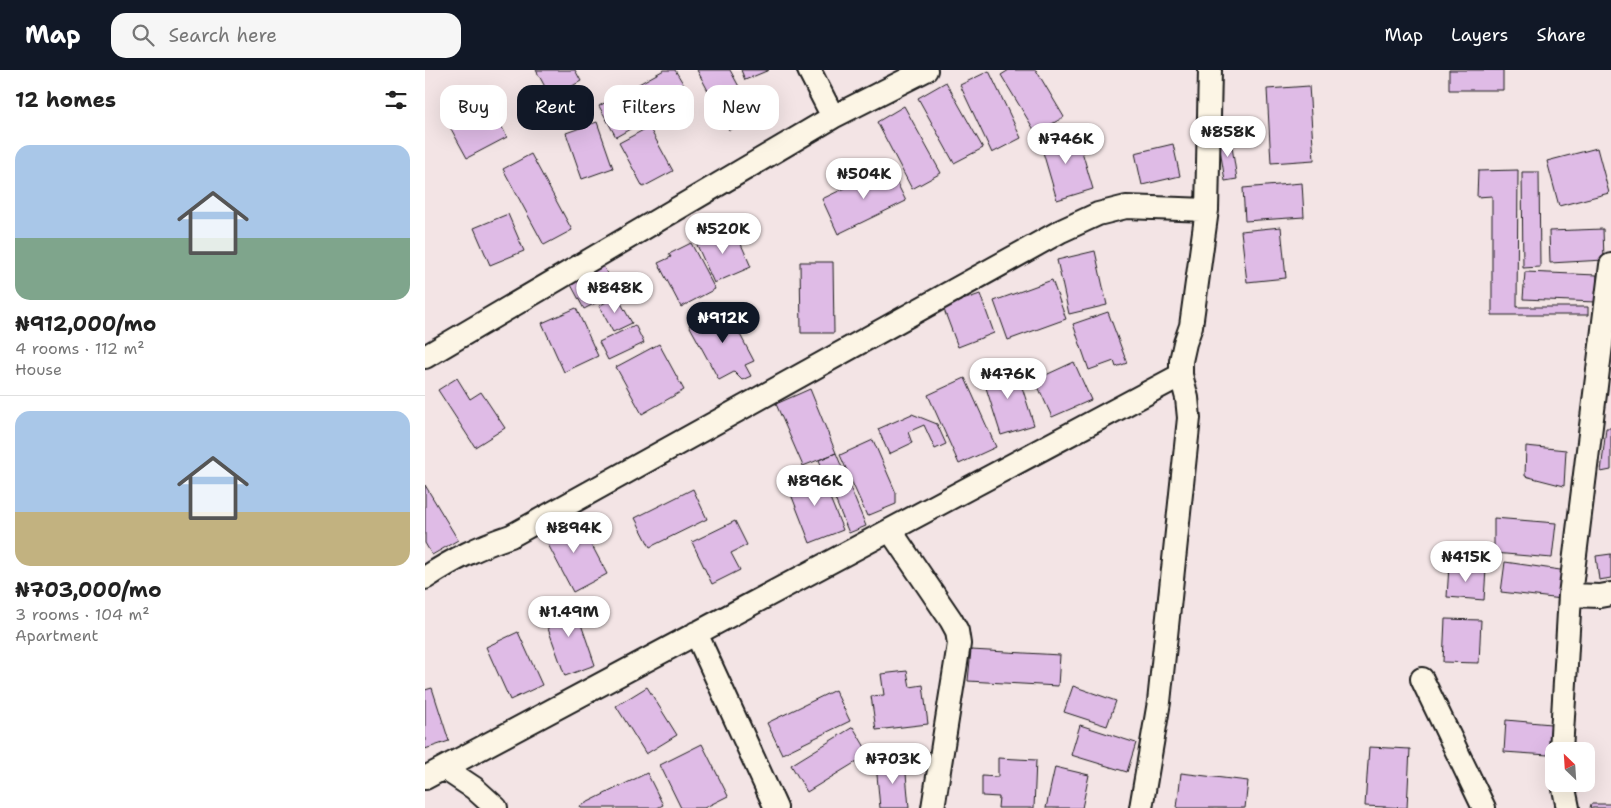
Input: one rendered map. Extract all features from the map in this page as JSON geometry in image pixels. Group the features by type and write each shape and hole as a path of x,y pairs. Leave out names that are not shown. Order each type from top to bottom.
{"street":[{"path":"809,70 833,117"},
{"path":"425,357 833,117 926,70"},
{"path":"1141,808 1159,702 1189,418 1187,398 1181,375 1181,361 1191,326 1207,210 1210,70"},
{"path":"425,578 451,561 482,546 511,536 1068,228 1098,214 1126,207 1207,210"},
{"path":"1562,742 1571,595 1609,296 1611,265"},
{"path":"435,773 1181,375"},
{"path":"889,530 957,631 959,644 933,808"},
{"path":"1571,595 1600,596 1611,594"},
{"path":"696,633 776,808"},
{"path":"1422,679 1484,808"},
{"path":"435,773 475,788 496,808"},
{"path":"1565,792 1568,808"}],"building":[{"path":"536,70 575,70 581,81 574,85 544,85"},
{"path":"664,70 675,70 684,85 637,85"},
{"path":"697,70 730,70 738,85 705,85"},
{"path":"741,70 769,70 745,80"},
{"path":"1009,70 1036,70 1064,117 1036,133 1001,75"},
{"path":"1449,70 1503,70 1503,90 1449,90"},
{"path":"989,71 1021,138 992,153 960,85"},
{"path":"946,82 983,148 954,163 918,98"},
{"path":"1309,86 1314,160 1271,163 1267,89"},
{"path":"604,103 604,115 599,106"},
{"path":"904,106 941,173 912,189 877,122"},
{"path":"597,122 613,168 582,179 566,133 574,130 594,130 594,123"},
{"path":"452,130 503,130 507,137 467,158"},
{"path":"612,130 628,130 616,137"},
{"path":"643,130 651,130 673,171 643,187 619,143"},
{"path":"1076,131 1093,189 1057,200 1040,142"},
{"path":"1230,134 1237,179 1225,181 1218,136"},
{"path":"1173,144 1180,176 1142,185 1135,153"},
{"path":"1597,148 1609,193 1559,206 1547,161"},
{"path":"531,154 572,230 544,245 503,169"},
{"path":"889,167 906,201 838,234 822,199"},
{"path":"1518,170 1517,307 1588,307 1588,315 1492,315 1492,196 1477,197 1478,171"},
{"path":"1522,172 1539,172 1540,267 1523,268"},
{"path":"1302,183 1304,217 1245,221 1243,188"},
{"path":"508,214 524,251 490,265 474,228"},
{"path":"1281,227 1286,278 1247,282 1241,231"},
{"path":"734,228 751,267 714,283 697,245 704,241 703,237 718,230 721,234"},
{"path":"1603,229 1604,260 1550,263 1549,231"},
{"path":"691,243 715,289 681,307 658,263 671,257 669,254"},
{"path":"1095,251 1107,305 1069,314 1057,260"},
{"path":"800,262 833,262 834,333 801,333"},
{"path":"602,264 617,292 584,309 569,281"},
{"path":"1525,272 1597,275 1596,302 1523,299"},
{"path":"1052,280 1066,319 1008,340 994,301"},
{"path":"980,294 994,333 958,347 943,307"},
{"path":"617,296 632,323 613,332 599,306"},
{"path":"725,306 754,361 745,365 751,376 742,380 734,372 719,380 689,325"},
{"path":"576,308 598,356 564,372 542,323"},
{"path":"1108,312 1127,363 1116,367 1114,361 1089,370 1073,324"},
{"path":"635,325 644,343 608,360 599,342"},
{"path":"659,344 684,390 642,414 616,367"},
{"path":"1074,362 1091,400 1052,417 1035,380"},
{"path":"1015,365 1034,425 1001,435 982,375"},
{"path":"457,378 470,399 481,392 505,428 475,447 438,390"},
{"path":"965,378 996,447 959,464 928,395"},
{"path":"810,389 836,453 803,466 776,404"},
{"path":"912,414 937,424 946,444 935,449 924,425 908,432 912,443 889,454 878,429"},
{"path":"1606,428 1611,428 1611,470 1601,472"},
{"path":"873,440 896,493 896,504 867,516 840,455"},
{"path":"1526,446 1566,450 1564,486 1525,476"},
{"path":"836,453 866,526 849,533 819,460"},
{"path":"819,471 843,530 810,543 787,484"},
{"path":"425,485 458,540 432,555 425,543"},
{"path":"693,489 707,519 650,547 635,518"},
{"path":"576,515 607,574 573,592 542,533"},
{"path":"1494,518 1556,523 1552,558 1494,553"},
{"path":"735,521 747,545 731,553 740,570 712,584 692,542"},
{"path":"1611,554 1611,578 1599,580 1596,556"},
{"path":"1505,562 1567,571 1562,599 1501,592"},
{"path":"1449,566 1486,569 1484,600 1447,597"},
{"path":"573,601 595,665 565,676 542,612"},
{"path":"1445,619 1481,620 1479,663 1443,662"},
{"path":"518,632 542,685 510,700 486,647"},
{"path":"971,650 1060,655 1058,686 968,681"},
{"path":"907,671 910,687 923,685 928,724 876,730 871,696 884,695 881,674"},
{"path":"1073,686 1116,701 1107,726 1064,712"},
{"path":"647,687 677,735 646,754 616,706"},
{"path":"432,688 449,741 425,749 425,690"},
{"path":"835,690 850,721 782,754 767,723"},
{"path":"1506,720 1551,724 1549,742 1545,742 1545,755 1504,752"},
{"path":"1080,725 1136,743 1127,772 1071,755"},
{"path":"853,727 869,754 807,792 791,765"},
{"path":"702,744 728,796 704,808 681,808 660,765"},
{"path":"1369,747 1410,749 1407,808 1365,806"},
{"path":"998,758 1036,760 1034,808 998,808 999,797 982,796 982,776 998,777"},
{"path":"905,762 909,808 880,808 876,764"},
{"path":"1055,767 1089,775 1082,808 1046,808"},
{"path":"647,773 663,805 657,808 581,808 580,806"},
{"path":"1181,773 1248,781 1245,808 1177,808"},
{"path":"1591,804 1611,804 1611,808 1590,808"}]}
